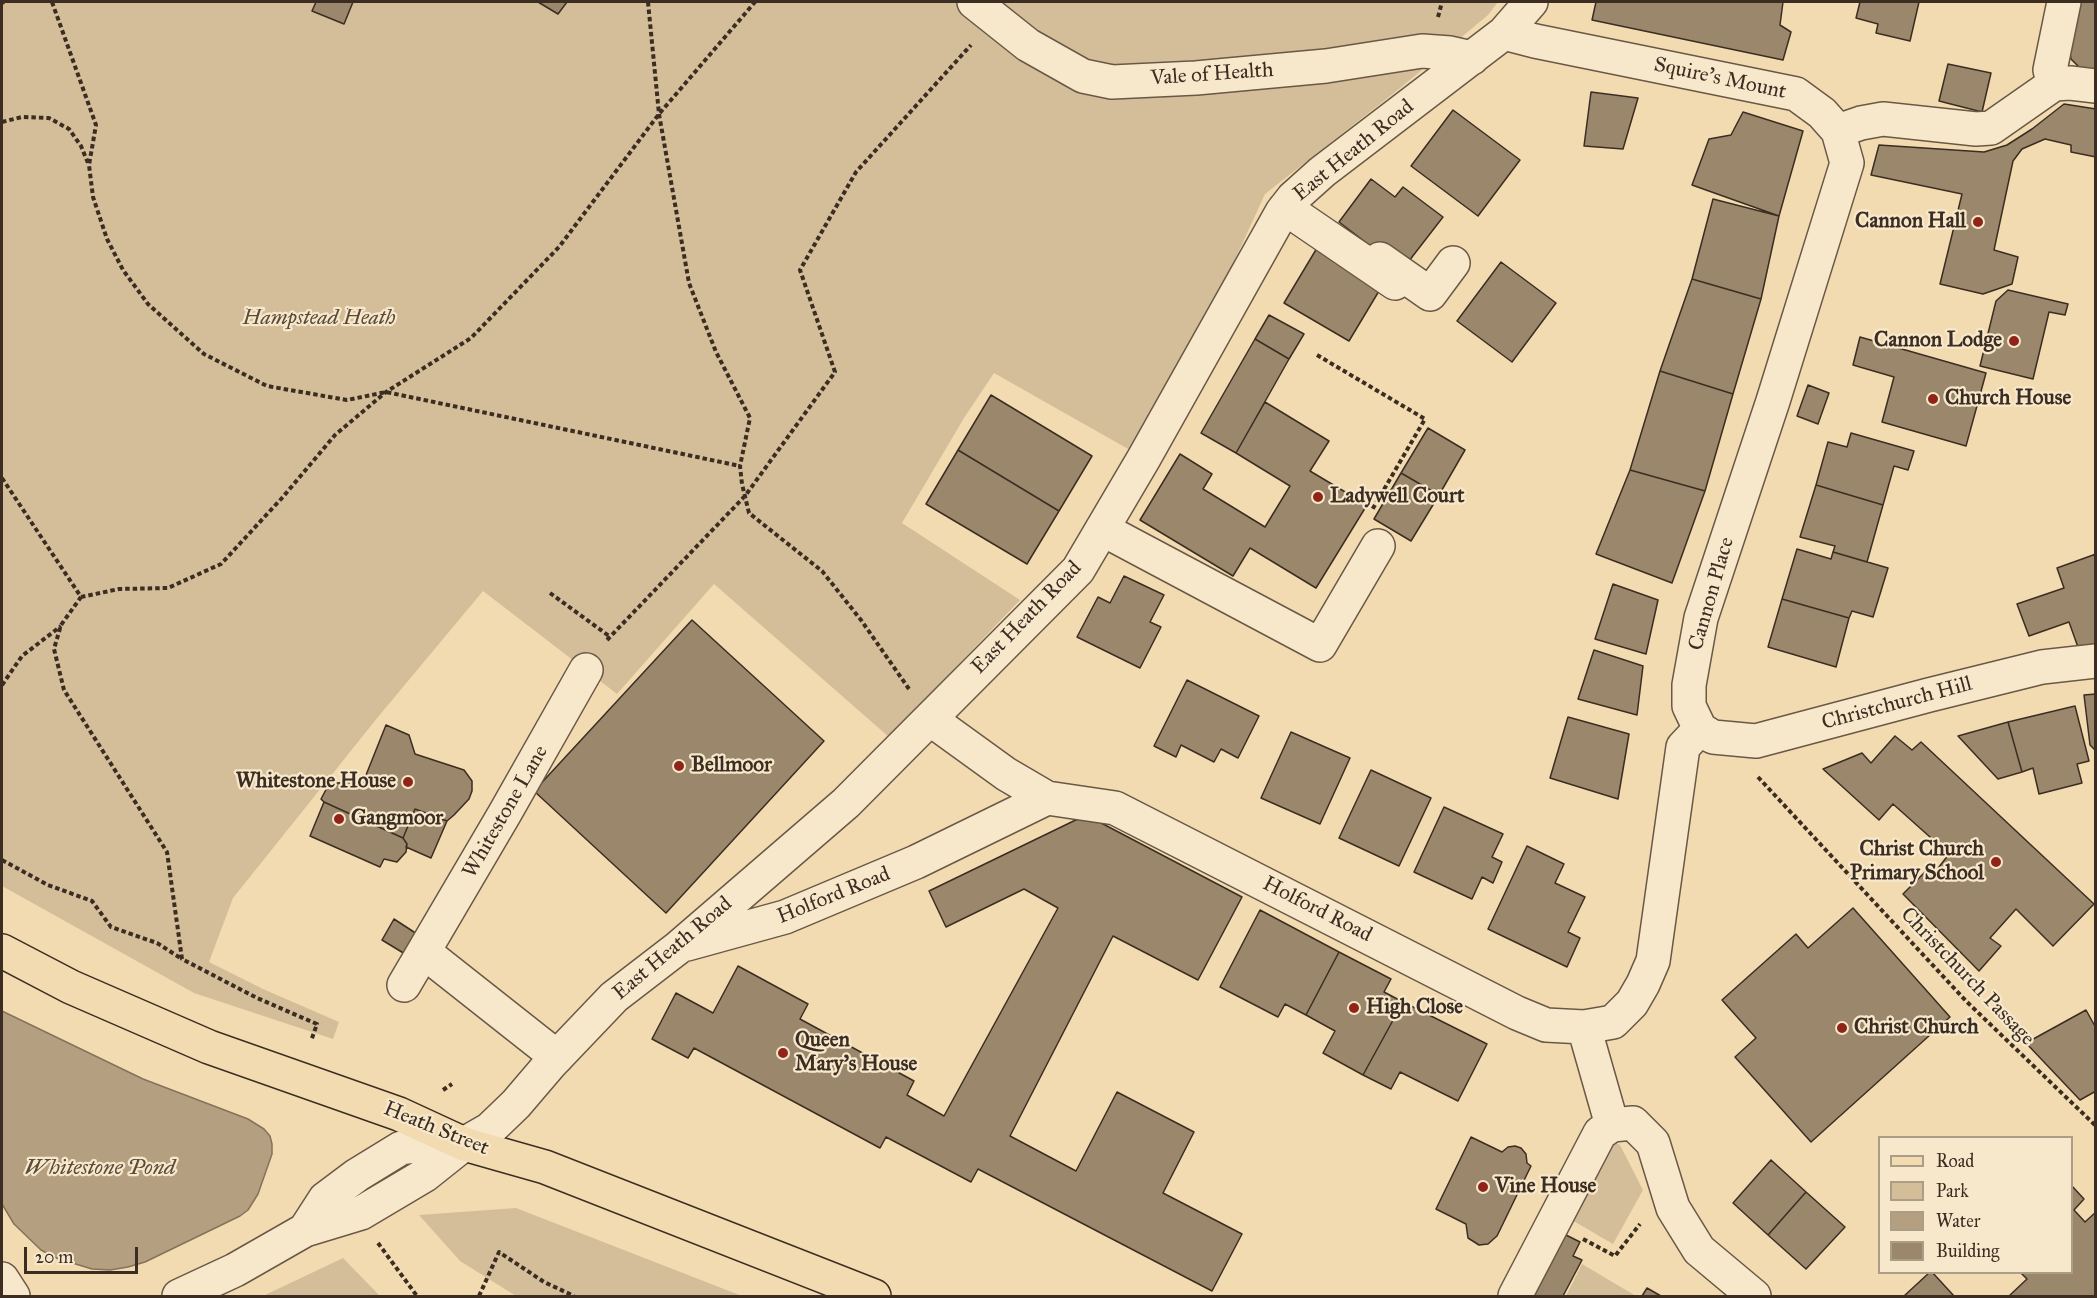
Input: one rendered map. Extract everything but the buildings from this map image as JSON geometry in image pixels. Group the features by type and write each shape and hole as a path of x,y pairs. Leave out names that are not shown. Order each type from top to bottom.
{"main road":[{"name":"Heath Street","path":"2,951 71,987 209,1047 391,1110 464,1144 545,1167 874,1296"}],"street":[{"name":"East Heath Road","path":"179,1296 235,1270 305,1230 361,1213 425,1175 464,1144 490,1129 516,1104 614,997 679,947 846,803 1078,570 1289,203 1322,172 1504,33 1532,2"},
{"path":"2054,84 2050,70 2064,2"},
{"name":"Vale of Health","path":"984,10 1028,45 1083,76 1112,82 1196,78 1326,66 1422,51 1450,53 1472,58"},
{"name":"Squire's Mount","path":"1504,33 1796,94 1822,113 1838,131"},
{"path":"1838,131 1861,123 1883,119 1976,129 1991,128 2054,84 2096,86"},
{"name":"Cannon Place","path":"1711,734 1689,706 1689,685 1701,618 1773,401 1847,163 1838,131"},
{"path":"1289,203 1357,243 1430,294 1453,264"},
{"path":"1289,203 1395,284"},
{"path":"1102,529 1320,645 1378,546"},
{"name":"Christchurch Hill","path":"1711,734 1756,741 2042,667 2096,661"},
{"name":"Whitestone Lane","path":"404,985 586,670"},
{"name":"Holford Road","path":"930,719 1006,774 1047,798 1115,808 1517,1013 1546,1025 1584,1027"},
{"path":"1612,1125 1584,1027 1613,1022 1632,1003 1653,961 1683,747 1711,734"},
{"name":"Holford Road","path":"679,947 785,917 916,862 1047,798"},
{"path":"424,952 557,1057"},
{"path":"1515,1296 1600,1133 1612,1125 1633,1123 1653,1143 1673,1209 1699,1250 1747,1293 1754,1296"},
{"path":"2,1279 13,1296"}],"path":[{"path":"52,2 96,125 89,165"},
{"path":"648,2 658,114 689,283 716,352 750,418 740,466 749,513 822,571 861,620 930,719"},
{"path":"2,685 22,657 61,625 81,597 119,588 168,588 221,564 282,498 335,435 386,392 471,338 559,247 658,114 755,2"},
{"path":"586,670 609,636 745,496 835,372 800,270 856,172 984,10"},
{"path":"2,122 22,117 49,118 69,129 81,146 89,165 93,197 103,229 123,270 148,304 204,354 267,386 347,400 386,392 740,466"},
{"path":"1317,356 1425,419 1367,519 1378,546"},
{"path":"2,478 81,597"},
{"path":"550,593 609,636"},
{"path":"61,625 54,649 64,690 167,852 182,959"},
{"name":"Christchurch Passage","path":"1711,734 1966,1001 2096,1126"},
{"path":"2,860 48,885 92,901 111,927 157,943 182,959 256,998 317,1024 311,1041"},
{"path":"442,1090 452,1084"},
{"path":"1554,1223 1615,1256 1667,1189"},
{"path":"376,1239 417,1296"},
{"path":"479,1296 499,1252 544,1282 574,1296"}],"green space":[{"name":"Hampstead Heath","path":"2,2 1498,2 1488,15 1399,89 1265,194 1144,458 994,373 964,418 902,523 1020,600 889,737 714,584 617,694 483,591 378,717 233,898 209,962 263,989 339,1022 333,1039 194,993 2,886"},
{"path":"1613,1141 1620,1145 1643,1190 1613,1244 1570,1219"},
{"path":"516,1208 742,1296 516,1296 460,1261 419,1215"},
{"path":"343,1258 380,1296 263,1296"},
{"path":"1582,1264 1636,1296 1566,1296"}],"water":[{"name":"Whitestone Pond","path":"2,1011 143,1079 248,1119 264,1129 270,1136 272,1154 258,1194 248,1210 145,1262 128,1267 110,1270 92,1269 56,1258 41,1250 14,1224 2,1204"}],"place":[{"name":"Cannon Hall","path":"1978,222"},
{"name":"Cannon Lodge","path":"2014,341"},
{"name":"Church House","path":"1933,399"},
{"name":"Ladywell Court","path":"1318,497"},
{"name":"Bellmoor","path":"679,766"},
{"name":"Whitestone House","path":"408,782"},
{"name":"Gangmoor","path":"339,819"},
{"name":"Christ Church Primary School","path":"1996,862"},
{"name":"High Close","path":"1354,1008"},
{"name":"Christ Church","path":"1842,1028"},
{"name":"Queen Mary's House","path":"783,1053"},
{"name":"Vine House","path":"1483,1187"}]}
